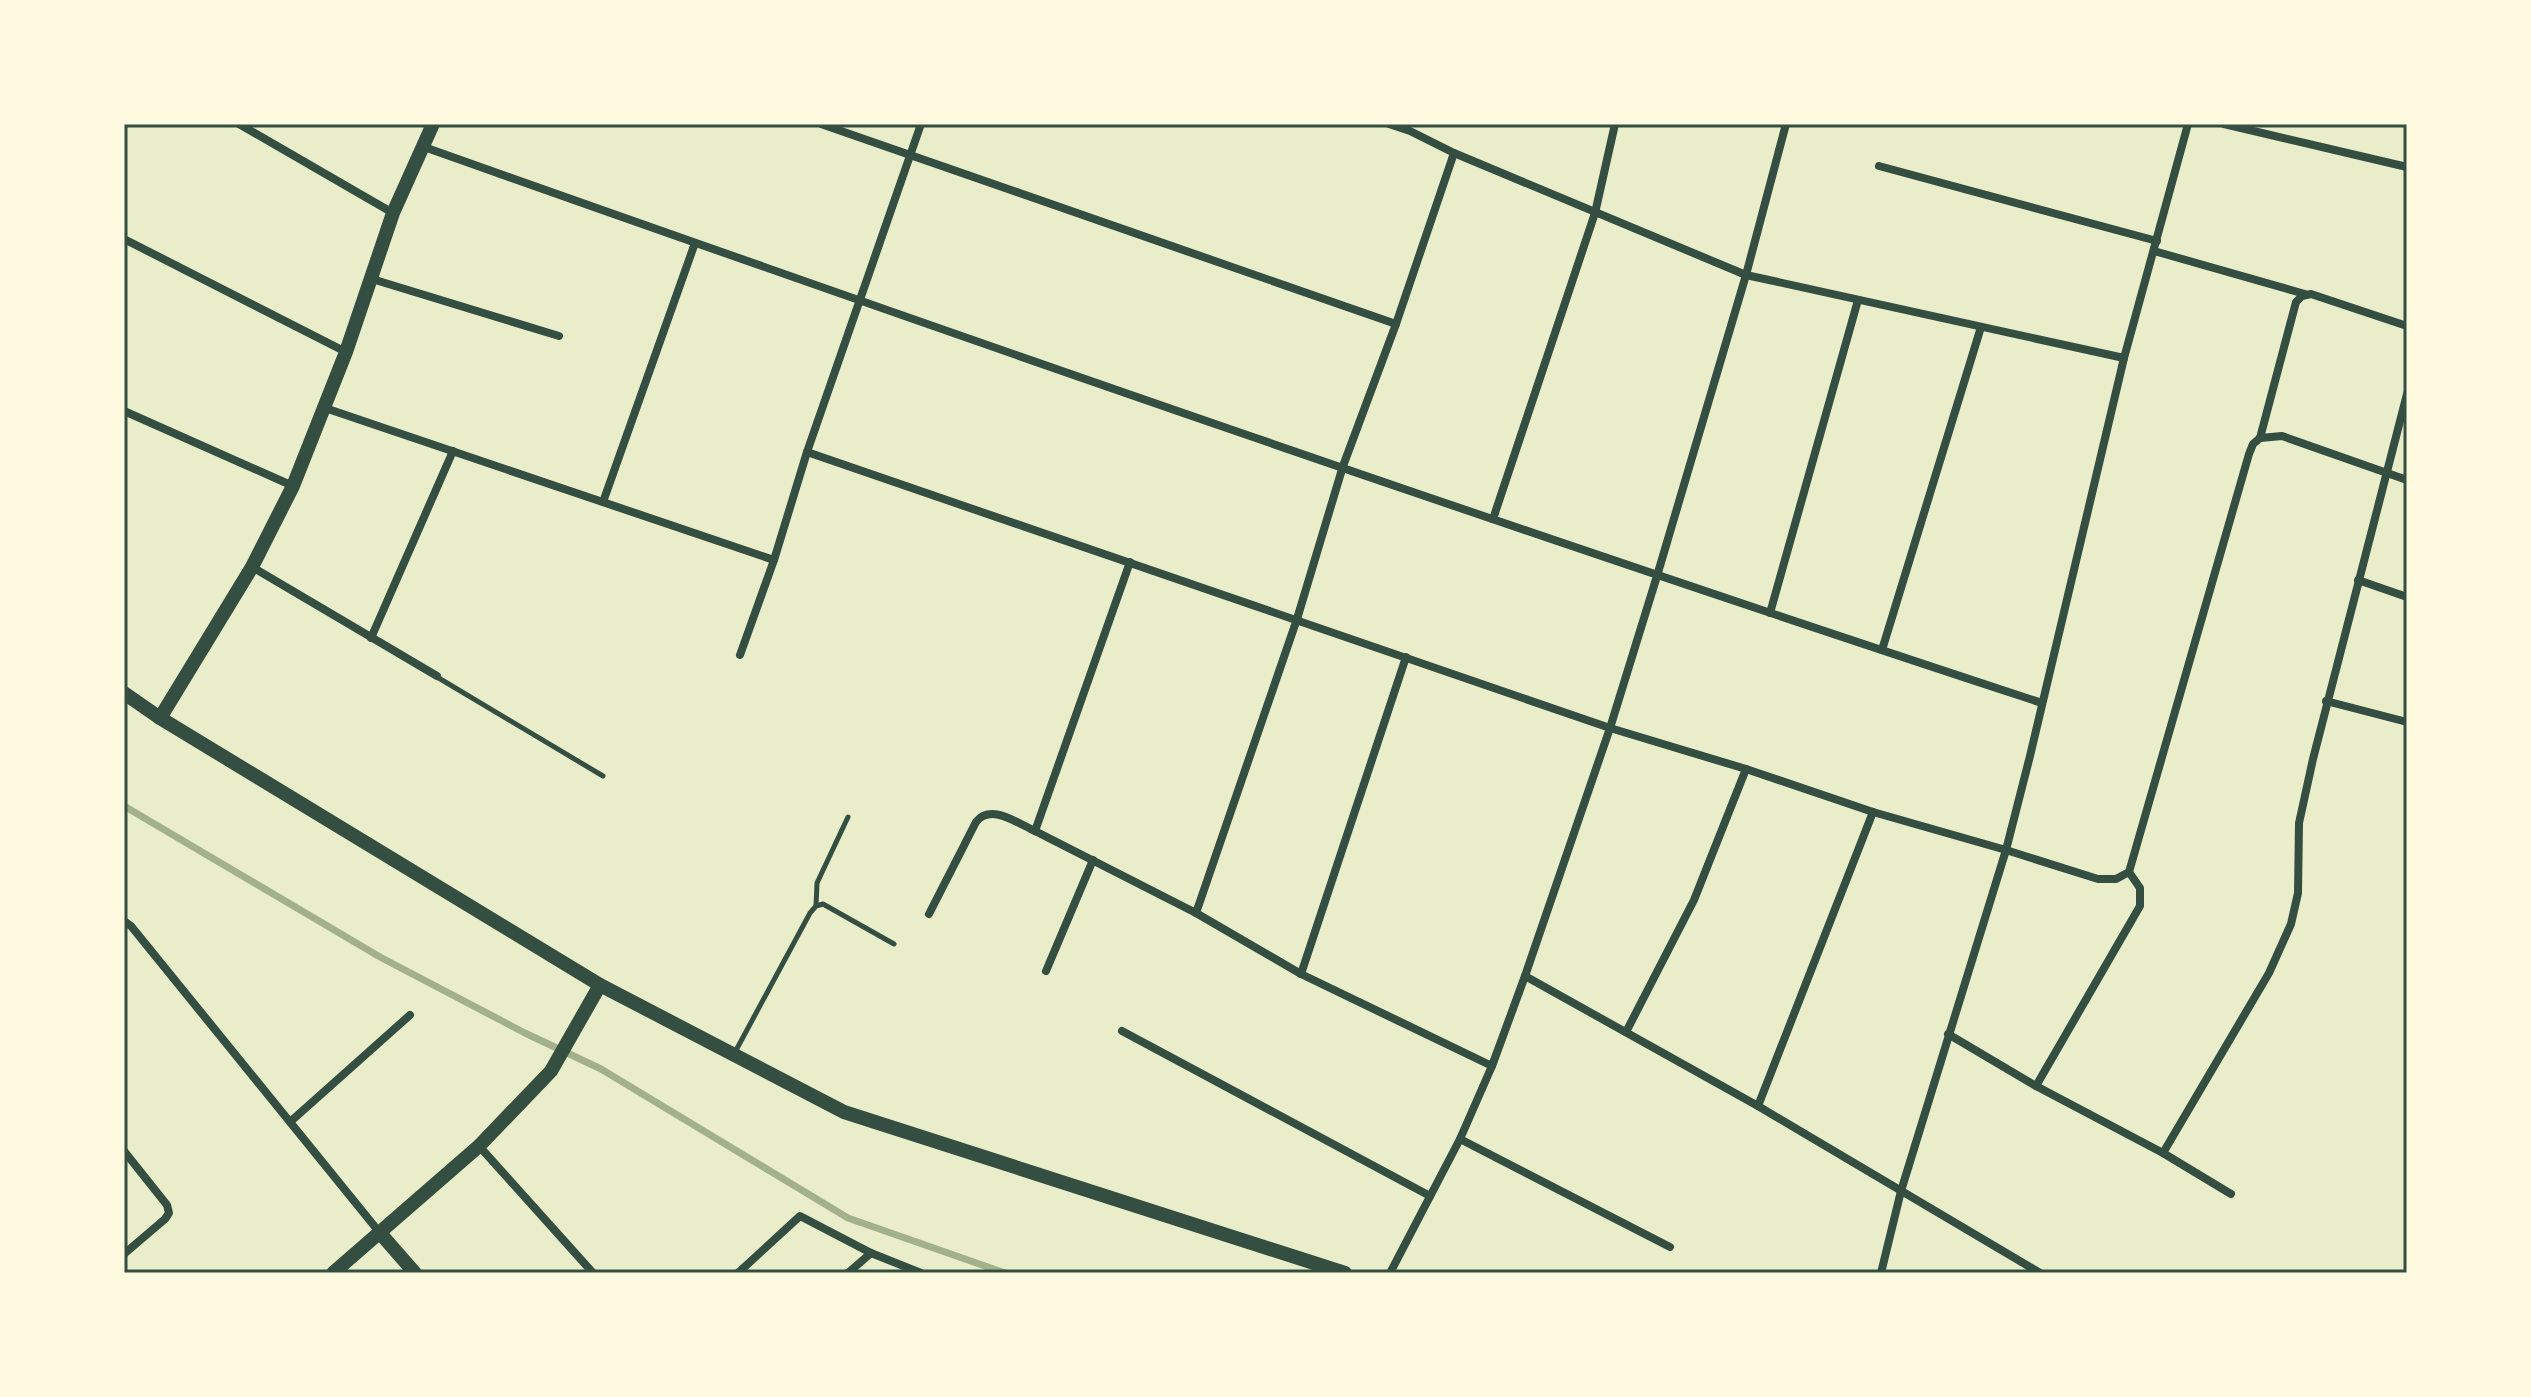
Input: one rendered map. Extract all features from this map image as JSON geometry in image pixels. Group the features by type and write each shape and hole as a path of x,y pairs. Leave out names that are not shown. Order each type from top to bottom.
{"street":[{"path":"239,124 393,213"},
{"path":"160,718 252,567 293,486 346,352 393,213 433,124"},
{"path":"821,124 1396,324"},
{"path":"740,655 921,124"},
{"path":"1389,124 1411,128 1454,153 1746,275 2124,358"},
{"path":"1493,519 1595,213 1615,124"},
{"path":"1390,1273 1460,1139 1492,1066 1525,976 1610,728 1657,576 1746,275 1786,124"},
{"path":"1881,1273 1901,1191 2006,850 2124,358 2188,124"},
{"path":"2224,124 2407,167"},
{"path":"424,147 1657,576 2042,703"},
{"path":"1196,913 1297,619 1343,466 1396,324 1454,153"},
{"path":"1879,166 2157,241"},
{"path":"124,239 346,352"},
{"path":"603,502 695,243"},
{"path":"2154,251 2311,294 2407,326"},
{"path":"372,279 559,336"},
{"path":"807,452 1610,728 1873,812 2098,879 2116,879 2129,872 2249,454 2260,438 2296,302 2306,294"},
{"path":"1770,613 1858,300"},
{"path":"1882,650 1981,327"},
{"path":"2163,1153 2269,973 2286,938 2298,893 2299,823 2326,701 2407,394"},
{"path":"325,408 774,560"},
{"path":"124,411 293,486"},
{"path":"2260,438 2282,436 2407,480"},
{"path":"371,638 453,451"},
{"path":"1035,831 1130,562"},
{"path":"252,567 437,676"},
{"path":"2358,580 2407,597"},
{"path":"1301,974 1406,657"},
{"path":"124,693 160,718 600,985 844,1112 1345,1273"},
{"path":"2326,701 2407,722"},
{"path":"1626,1032 1694,900 1746,769"},
{"path":"1758,1106 1873,812"},
{"path":"929,914 976,822 982,815 999,815 1196,913 1301,974 1492,1066"},
{"path":"1046,971 1093,860"},
{"path":"2036,1086 2140,906 2140,888 2129,872"},
{"path":"124,921 415,1273"},
{"path":"1525,976 1758,1106 2040,1273"},
{"path":"333,1273 479,1146 551,1071 600,985"},
{"path":"290,1122 410,1015"},
{"path":"1122,1031 1430,1196"},
{"path":"1948,1034 2231,1194"},
{"path":"1460,1139 1670,1247"},
{"path":"479,1146 593,1273"},
{"path":"124,1151 167,1205 169,1213 124,1254"},
{"path":"738,1273 800,1216 871,1253 921,1273"},
{"path":"848,1273 871,1253"}],"lane":[{"path":"437,676 603,776"},
{"path":"816,906 817,883 848,817"},
{"path":"734,1055 816,906 823,904 894,944"}],"waterway":[{"path":"124,806 380,957 601,1069 848,1218 1005,1273"}]}
